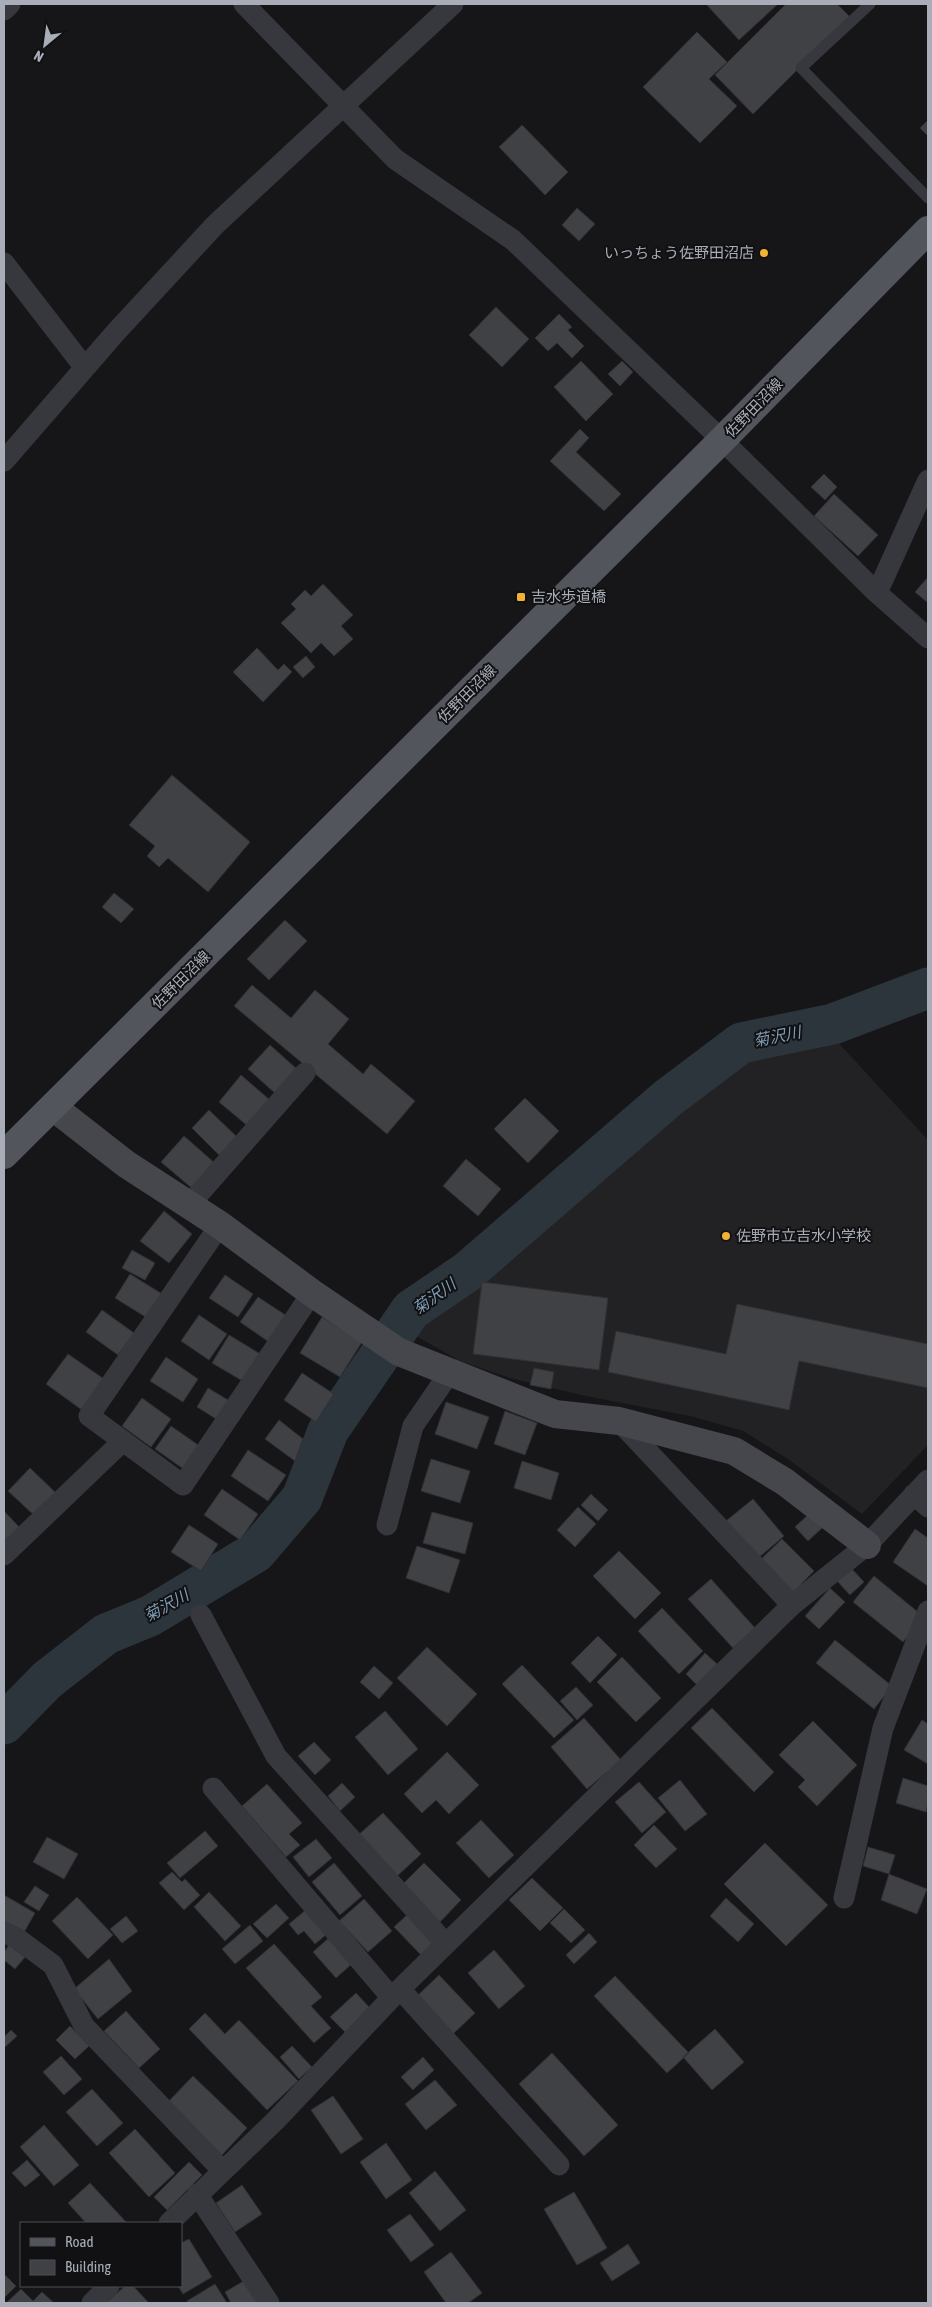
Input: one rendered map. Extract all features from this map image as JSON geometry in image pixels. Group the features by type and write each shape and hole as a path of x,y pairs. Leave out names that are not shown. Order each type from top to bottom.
{"main road":[{"name":"佐野田沼線","path":"4,1155 722,440 928,230"}],"street":[{"path":"4,10 10,4"},
{"path":"244,4 395,159 513,240 722,440 877,593 928,638"},
{"path":"4,461 85,368 215,225 453,4"},
{"path":"4,263 85,368"},
{"path":"877,593 928,480"},
{"path":"189,1205 305,1073"},
{"path":"53,1107 126,1164 220,1225 312,1293 398,1352 555,1414 619,1421 734,1451 785,1482 867,1545"},
{"path":"220,1225 89,1416 183,1484 312,1293"},
{"path":"387,1524 413,1426 450,1372"},
{"path":"619,1421 792,1606"},
{"path":"4,1555 123,1441"},
{"path":"170,2222 275,2120 395,1993 792,1606 867,1545 924,1494"},
{"path":"844,1898 884,1728 928,1611"},
{"path":"201,1615 276,1756 446,1944"},
{"path":"213,1788 395,1993 559,2165"},
{"path":"4,1932 18,1939 53,1965 84,2026 222,2170"},
{"path":"197,2194 269,2303"},
{"path":"92,2303 108,2287"}],"lane":[{"path":"870,4 801,68 928,198"}],"shaded area":[{"name":"佐野市立吉水小学校","path":"834,1038 928,1140 928,1445 862,1514 788,1459 743,1431 690,1416 586,1396 510,1378 460,1361 409,1332 693,1094 752,1060"}],"building":[{"path":"706,4 778,4 739,40"},
{"path":"786,4 837,4 850,17 753,114 715,75"},
{"path":"697,32 727,62 709,79 737,106 700,143 643,87"},
{"path":"928,120 928,136 920,128"},
{"path":"522,125 568,172 545,195 499,147"},
{"path":"577,208 595,224 579,241 562,225"},
{"path":"496,307 529,339 502,367 469,335"},
{"path":"559,314 572,327 568,330 584,346 572,358 557,343 548,351 535,338"},
{"path":"581,361 613,394 586,421 554,387"},
{"path":"622,361 633,372 620,386 608,374"},
{"path":"580,429 589,438 576,452 621,494 604,511 550,461"},
{"path":"824,474 837,487 825,500 811,487"},
{"path":"834,494 878,535 858,556 814,516"},
{"path":"928,577 928,603 915,592"},
{"path":"323,584 353,615 341,626 353,639 334,656 321,643 311,653 281,623 296,609 291,604 305,590 311,596"},
{"path":"257,648 278,670 284,664 292,672 263,702 233,672"},
{"path":"306,656 315,667 303,678 293,667"},
{"path":"172,775 250,842 208,892 168,858 159,867 147,856 155,846 129,825"},
{"path":"114,893 134,909 121,923 102,907"},
{"path":"285,920 307,941 269,980 247,959"},
{"path":"252,985 291,1018 315,990 349,1019 328,1044 363,1074 371,1064 415,1101 387,1134 234,1006"},
{"path":"270,1045 298,1070 276,1094 248,1069"},
{"path":"241,1075 271,1101 249,1127 219,1102"},
{"path":"525,1098 559,1131 528,1163 494,1129"},
{"path":"209,1110 237,1137 219,1155 192,1128"},
{"path":"184,1136 217,1165 194,1190 161,1162"},
{"path":"466,1159 501,1189 478,1216 443,1186"},
{"path":"164,1211 192,1234 169,1263 140,1241"},
{"path":"132,1250 155,1263 145,1280 122,1268"},
{"path":"130,1274 167,1297 152,1321 115,1298"},
{"path":"225,1275 253,1294 238,1317 209,1298"},
{"path":"482,1282 608,1298 599,1370 473,1354"},
{"path":"258,1297 287,1316 269,1342 240,1322"},
{"path":"737,1304 928,1344 928,1388 799,1361 789,1410 608,1372 616,1331 726,1354"},
{"path":"102,1310 134,1333 118,1355 86,1332"},
{"path":"199,1315 227,1334 209,1360 181,1341"},
{"path":"322,1317 362,1342 340,1377 300,1353"},
{"path":"229,1335 262,1355 246,1383 212,1363"},
{"path":"68,1354 104,1379 82,1410 46,1384"},
{"path":"166,1357 198,1379 183,1402 150,1381"},
{"path":"534,1368 554,1372 551,1389 530,1385"},
{"path":"302,1373 334,1394 316,1422 284,1400"},
{"path":"208,1388 233,1403 221,1422 197,1407"},
{"path":"142,1398 171,1419 151,1447 122,1426"},
{"path":"446,1402 489,1417 477,1449 435,1434"},
{"path":"505,1411 537,1423 525,1455 494,1444"},
{"path":"279,1420 303,1439 295,1461 265,1439"},
{"path":"171,1426 201,1447 185,1470 155,1449"},
{"path":"248,1450 286,1475 268,1501 231,1476"},
{"path":"431,1459 470,1471 460,1503 421,1491"},
{"path":"522,1461 559,1473 551,1500 514,1488"},
{"path":"30,1468 58,1495 37,1518 8,1491"},
{"path":"222,1489 258,1514 240,1540 204,1515"},
{"path":"591,1494 608,1510 598,1521 581,1505"},
{"path":"753,1499 784,1536 757,1559 726,1521"},
{"path":"578,1507 596,1524 575,1547 557,1530"},
{"path":"4,1511 23,1531 4,1549"},
{"path":"432,1512 473,1523 465,1554 423,1543"},
{"path":"809,1514 822,1528 808,1541 795,1527"},
{"path":"189,1525 218,1544 201,1571 171,1552"},
{"path":"915,1529 928,1538 928,1586 893,1562"},
{"path":"782,1539 814,1571 791,1594 758,1562"},
{"path":"417,1546 460,1560 449,1593 406,1578"},
{"path":"619,1551 661,1593 635,1619 593,1576"},
{"path":"851,1568 864,1582 850,1595 837,1581"},
{"path":"874,1576 924,1617 903,1642 853,1602"},
{"path":"711,1579 755,1628 733,1648 688,1599"},
{"path":"830,1588 845,1602 819,1629 805,1616"},
{"path":"662,1608 703,1651 679,1674 638,1631"},
{"path":"598,1636 617,1655 590,1683 571,1663"},
{"path":"835,1640 892,1686 874,1709 816,1663"},
{"path":"427,1647 477,1694 447,1726 397,1678"},
{"path":"705,1653 717,1664 697,1685 686,1674"},
{"path":"622,1657 661,1698 636,1722 597,1682"},
{"path":"522,1665 574,1720 554,1738 502,1684"},
{"path":"374,1666 393,1683 379,1699 360,1682"},
{"path":"576,1687 593,1705 577,1720 560,1701"},
{"path":"712,1708 774,1772 754,1792 691,1728"},
{"path":"385,1711 418,1749 388,1775 355,1737"},
{"path":"584,1718 621,1760 587,1789 551,1747"},
{"path":"922,1720 928,1724 928,1764 904,1750"},
{"path":"813,1721 857,1765 817,1806 798,1787 805,1780 779,1755"},
{"path":"314,1742 331,1760 315,1775 298,1756"},
{"path":"447,1752 479,1785 449,1814 436,1800 422,1813 404,1794"},
{"path":"903,1778 928,1786 926,1812 896,1803"},
{"path":"680,1780 707,1814 685,1831 658,1798"},
{"path":"639,1782 666,1812 642,1833 615,1802"},
{"path":"342,1783 355,1797 340,1811 328,1796"},
{"path":"267,1784 302,1823 289,1834 300,1845 286,1857 242,1806"},
{"path":"383,1813 421,1854 395,1878 356,1837"},
{"path":"481,1820 514,1855 489,1878 456,1843"},
{"path":"654,1825 677,1849 656,1868 634,1845"},
{"path":"205,1831 218,1846 180,1878 167,1863"},
{"path":"47,1837 78,1854 64,1879 33,1862"},
{"path":"316,1839 332,1858 309,1877 293,1857"},
{"path":"765,1843 828,1905 786,1946 724,1884"},
{"path":"868,1847 895,1855 889,1874 863,1866"},
{"path":"334,1863 362,1896 340,1915 312,1882"},
{"path":"424,1863 461,1900 439,1923 401,1886"},
{"path":"172,1872 182,1882 185,1879 200,1895 184,1910 159,1883"},
{"path":"889,1874 927,1889 917,1914 881,1900"},
{"path":"532,1878 563,1908 540,1931 509,1900"},
{"path":"35,1886 49,1895 39,1911 24,1902"},
{"path":"209,1892 241,1926 225,1941 194,1907"},
{"path":"4,1895 35,1913 23,1934 4,1923"},
{"path":"77,1897 113,1935 88,1959 52,1921"},
{"path":"726,1898 754,1924 738,1942 710,1916"},
{"path":"364,1899 392,1931 368,1952 339,1921"},
{"path":"276,1904 289,1918 267,1938 253,1924"},
{"path":"307,1909 328,1933 315,1944 304,1931 298,1935 289,1924"},
{"path":"564,1909 585,1930 571,1943 550,1923"},
{"path":"408,1914 434,1943 421,1955 394,1927"},
{"path":"126,1916 138,1931 122,1943 110,1929"},
{"path":"250,1925 263,1941 235,1964 222,1949"},
{"path":"589,1933 597,1942 574,1964 566,1955"},
{"path":"331,1936 354,1962 336,1978 313,1952"},
{"path":"274,1944 322,1997 311,2006 331,2028 314,2043 246,1968"},
{"path":"9,1945 25,1957 15,1969 4,1960 4,1952"},
{"path":"494,1950 525,1986 499,2009 468,1973"},
{"path":"109,1959 132,1991 98,2019 74,1989"},
{"path":"439,1975 475,2013 452,2035 416,1997"},
{"path":"615,1976 689,2053 667,2073 594,1996"},
{"path":"356,1993 370,2008 345,2032 330,2017"},
{"path":"126,2011 160,2049 139,2068 104,2031"},
{"path":"205,2013 225,2034 239,2020 298,2081 267,2110 189,2029"},
{"path":"70,2026 89,2046 75,2059 56,2040"},
{"path":"715,2029 744,2062 712,2090 683,2057"},
{"path":"11,2030 17,2036 4,2048 4,2037"},
{"path":"292,2046 312,2067 299,2079 280,2057"},
{"path":"552,2053 618,2125 584,2156 519,2084"},
{"path":"61,2056 82,2079 64,2095 43,2072"},
{"path":"423,2057 434,2070 413,2090 401,2077"},
{"path":"193,2076 247,2128 222,2155 167,2103"},
{"path":"435,2080 457,2105 426,2130 405,2104"},
{"path":"92,2089 123,2123 97,2146 66,2112"},
{"path":"333,2096 363,2139 341,2154 311,2110"},
{"path":"44,2125 79,2165 54,2186 20,2147"},
{"path":"135,2129 175,2173 149,2197 109,2153"},
{"path":"386,2143 412,2180 386,2199 360,2162"},
{"path":"27,2160 40,2175 25,2187 12,2173"},
{"path":"189,2162 202,2175 167,2210 154,2197"},
{"path":"435,2171 466,2210 440,2231 409,2193"},
{"path":"90,2183 126,2222 85,2222 68,2203"},
{"path":"242,2185 262,2214 235,2232 216,2203"},
{"path":"574,2192 607,2248 577,2265 544,2209"},
{"path":"410,2214 434,2245 411,2262 387,2230"},
{"path":"189,2239 212,2277 183,2294 179,2287 182,2287 182,2242"},
{"path":"628,2244 640,2263 612,2281 600,2263"},
{"path":"451,2252 482,2293 468,2303 446,2303 424,2272"},
{"path":"4,2274 16,2286 4,2298"},
{"path":"247,2279 261,2303 231,2303 225,2292"},
{"path":"215,2284 227,2303 188,2303 187,2301"},
{"path":"124,2287 134,2287 149,2303 109,2303 107,2302"},
{"path":"21,2289 33,2301 42,2292 54,2303 6,2303"}],"waterway":[{"name":"菊沢川","path":"4,1724 47,1680 106,1634 150,1616 256,1552 302,1498 328,1431 411,1310 467,1272 668,1098 741,1043 833,1024 928,988"}],"place":[{"name":"いっちょう佐野田沼店","path":"764,253"},
{"name":"吉水歩道橋","path":"521,597"},
{"name":"佐野市立吉水小学校","path":"726,1236"}]}
